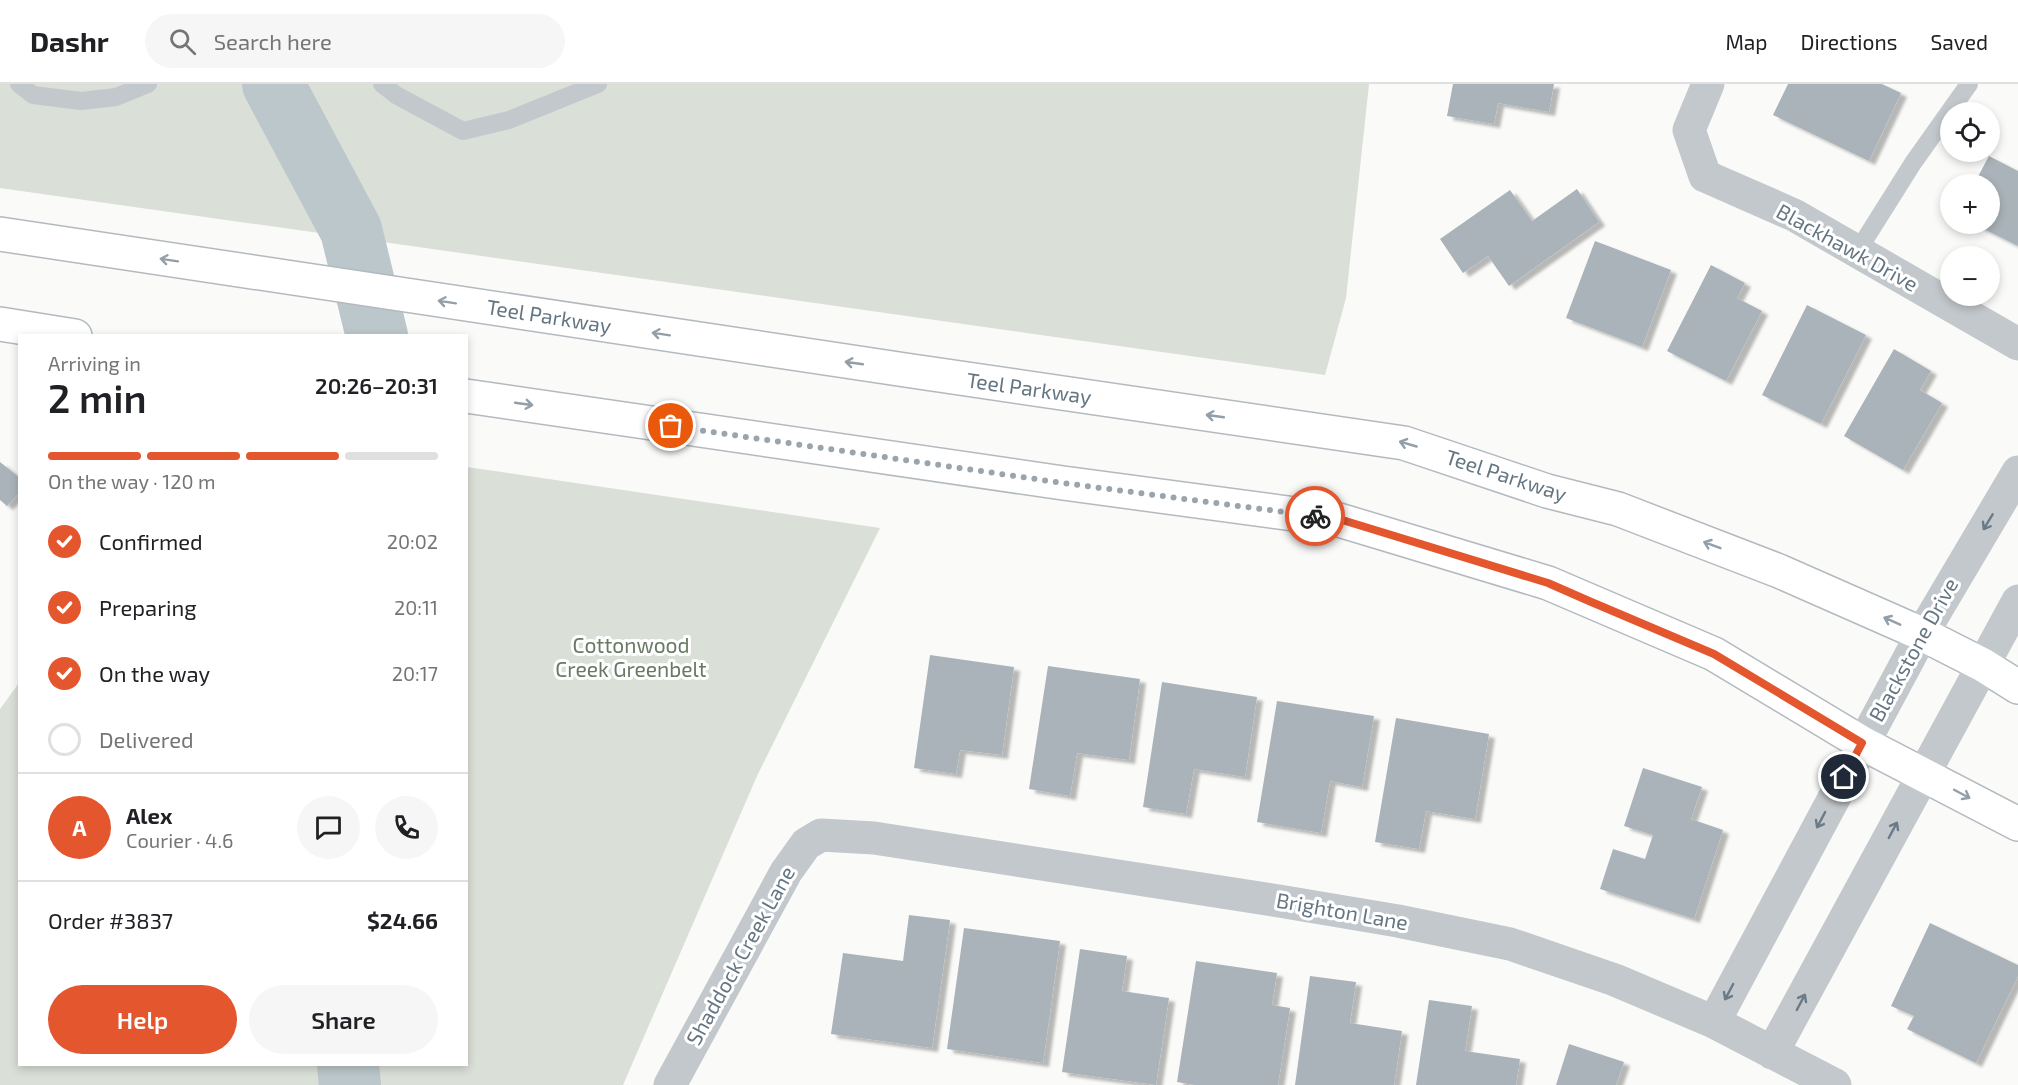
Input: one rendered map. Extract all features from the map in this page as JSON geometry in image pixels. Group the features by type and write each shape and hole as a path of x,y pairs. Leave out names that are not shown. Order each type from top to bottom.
{"main road":[{"name":"Teel Parkway","path":"0,234 912,371 1404,442 1547,491 1618,509 1779,571 1922,634 1983,665 2018,687"},
{"path":"0,324 62,334"},
{"path":"468,396 1075,485 1339,519 1548,583 1714,654 1862,743 2018,825"}],"street":[{"name":"Blackhawk Drive","path":"1708,84 1689,130 1705,176 1794,215 2018,344"},
{"name":"Blackstone Drive","path":"1714,1022 1922,634 2018,472"},
{"path":"1772,1053 2018,602"},
{"name":"Brighton Lane","path":"821,835 874,838 1279,900 1510,944 1615,980 1714,1022 1835,1085"},
{"name":"Shaddock Creek Lane","path":"670,1085 786,872 806,844 821,835"}],"lane":[{"path":"19,84 33,95 81,101 116,97 148,84"},
{"path":"382,84 396,95 463,131 509,120 598,84"},
{"path":"1857,252 1913,163 1970,84"}],"green space":[{"path":"0,84 1369,84 1346,298 1325,375 0,188"},
{"name":"Cottonwood Creek Greenbelt","path":"468,467 880,528 757,776 623,1085 0,1085 0,709 18,684 18,1066 468,1066"}],"building":[{"path":"1453,84 1554,84 1549,112 1498,103 1494,124 1447,116"},
{"path":"1788,84 1882,84 1901,93 1869,161 1773,115"},
{"path":"1986,162 2000,162 2018,171 2018,246 1994,234 2000,234 2000,174 1979,174"},
{"path":"1577,189 1599,222 1509,286 1488,256 1463,273 1440,239 1510,190 1532,221"},
{"path":"1595,241 1671,270 1642,347 1566,318"},
{"path":"1711,265 1745,283 1737,298 1762,311 1726,381 1667,351"},
{"path":"1807,305 1866,335 1821,424 1762,395"},
{"path":"1894,349 1931,371 1920,390 1942,403 1903,470 1844,436"},
{"path":"0,462 18,476 18,494 7,506 0,500"},
{"path":"930,655 1014,667 1002,755 960,750 956,774 914,768"},
{"path":"1048,666 1140,679 1129,760 1077,753 1070,796 1029,789"},
{"path":"1162,682 1257,697 1245,777 1194,769 1186,814 1143,807"},
{"path":"1277,701 1374,716 1362,787 1330,781 1321,833 1257,822"},
{"path":"1396,718 1489,734 1475,819 1426,811 1419,849 1375,842"},
{"path":"1643,768 1702,787 1691,819 1723,830 1694,919 1600,889 1613,849 1645,859 1653,835 1624,826"},
{"path":"909,915 950,920 932,1048 831,1034 843,953 903,961"},
{"path":"1930,923 2018,965 2018,976 1976,1063 1907,1029 1914,1016 1891,1006"},
{"path":"964,928 1060,941 1043,1063 947,1049"},
{"path":"1080,949 1127,956 1122,991 1169,998 1156,1085 1062,1072"},
{"path":"1196,961 1277,973 1272,1005 1290,1008 1278,1085 1195,1085 1177,1082"},
{"path":"1310,976 1356,982 1350,1023 1402,1031 1394,1085 1295,1085"},
{"path":"1429,1000 1472,1006 1465,1051 1520,1059 1516,1085 1416,1085"},
{"path":"1569,1044 1624,1062 1616,1085 1556,1085"}],"waterway":[{"path":"273,84 351,230 377,334"},
{"path":"348,1066 350,1085"}],"way so far":[{"path":"671,426 1063,483 1315,516"}],"route":[{"path":"1315,516 1339,519 1548,583 1714,654 1862,743 1844,777"}]}
